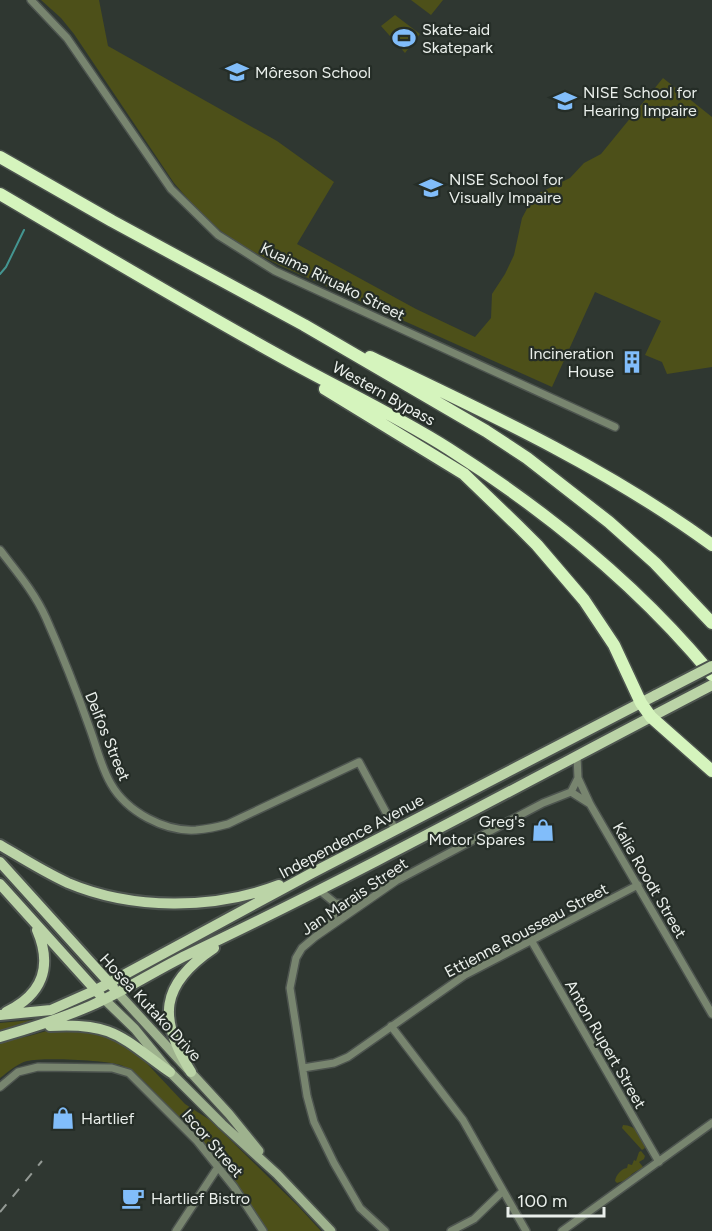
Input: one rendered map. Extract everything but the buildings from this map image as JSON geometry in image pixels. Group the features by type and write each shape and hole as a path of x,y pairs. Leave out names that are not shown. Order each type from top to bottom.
{"highway":[{"name":"Western Bypass","path":"0,157 112,221 304,325 486,431 526,458 617,529 655,563 712,622"},
{"name":"Western Bypass","path":"0,194 279,356 448,448 540,511 620,578 688,646 712,675"},
{"path":"304,325 580,461 654,505 712,546"},
{"path":"279,356 296,371 464,474 537,545 584,600 614,645 641,703 651,717 712,771"}],"main road":[{"name":"Independence Avenue","path":"0,1037 38,1027 104,999 113,988 312,873 712,666"},
{"name":"Independence Avenue","path":"0,1015 51,1010 96,990 113,988 184,956 319,890 712,685"},
{"path":"0,845 41,870 69,883 94,892 147,902 205,903 273,888 312,873"},
{"name":"Hosea Kutako Drive","path":"0,862 229,1114 277,1174"},
{"name":"Hosea Kutako Drive","path":"0,884 104,999 135,1029 171,1072 222,1124 277,1174 331,1231"},
{"path":"0,1015 25,1001 42,977 45,960 44,945 33,920"},
{"path":"191,1072 178,1050 169,1023 172,993 178,980 187,969 244,928"},
{"path":"38,1027 75,1024 106,1030 126,1039 171,1072"}],"street":[{"name":"Kuaima Riruako Street","path":"32,0 67,38 171,189 218,235 275,271 615,427"},
{"name":"Delfos Street","path":"0,550 26,582 45,616 90,729 103,769 112,786 121,798 147,818 174,828 194,830 212,828 236,820 359,762 395,829"},
{"name":"Kalie Roodt Street","path":"577,756 578,778 590,804 712,1014"},
{"path":"578,778 570,792 590,804"},
{"name":"Jan Marais Street","path":"385,1231 360,1208 323,1143 314,1122 307,1096 291,998 291,978 296,957 302,948 328,927 396,881 543,803 570,792"},
{"name":"Ettienne Rousseau Street","path":"303,1068 334,1063 348,1057 465,975 638,885"},
{"path":"319,890 335,903 359,906"},
{"path":"328,927 333,919 335,903"},
{"name":"Anton Rupert Street","path":"531,940 658,1162"},
{"path":"391,1026 463,1120 526,1231"},
{"name":"Iscor Street","path":"0,1087 18,1072 38,1067 121,1069 135,1078 197,1141 234,1187 263,1231"},
{"path":"562,1231 712,1123"},
{"path":"176,1231 218,1167"},
{"path":"451,1231 474,1219 503,1191"}],"green space":[{"path":"41,0 99,0 108,46 277,141 334,182 297,244 416,309 475,337 491,318 492,294 514,255 522,218 530,203 537,194 570,178 584,163 601,154 663,78 712,117 712,367 667,374 662,362 645,355 661,321 595,292 552,387 281,266 246,248 200,213 174,183 74,34 61,18"},
{"path":"411,0 443,0 431,15"},
{"name":"Skate-aid Skatepark","path":"395,15 420,34 405,53 381,26"},
{"path":"71,1010 0,1032 0,1023 32,1020"},
{"path":"50,1030 88,1030 118,1039 138,1054 185,1104 210,1120 321,1231 268,1231 229,1172 147,1084 135,1073 121,1065 89,1060 35,1060 20,1064 0,1078 0,1042"},
{"path":"623,1125 632,1127 638,1132 645,1148 642,1150 622,1128"},
{"path":"641,1151 645,1156 639,1162 643,1167 632,1174 629,1179 617,1183 615,1181 618,1175 627,1168 628,1164 632,1165 634,1160 636,1161"}],"waterway":[{"path":"0,274 6,267 24,230"}],"railway":[{"path":"0,1212 42,1161"}],"place":[{"name":"Skate-aid Skatepark","path":"404,38"},
{"name":"Môreson School","path":"237,72"},
{"name":"NISE School for Hearing Impaire","path":"565,101"},
{"name":"NISE School for Visually Impaire","path":"431,188"},
{"name":"Incineration House","path":"632,362"},
{"name":"Greg's Motor Spares","path":"543,830"},
{"name":"Hartlief","path":"63,1118"},
{"name":"Hartlief Bistro","path":"133,1198"}]}
